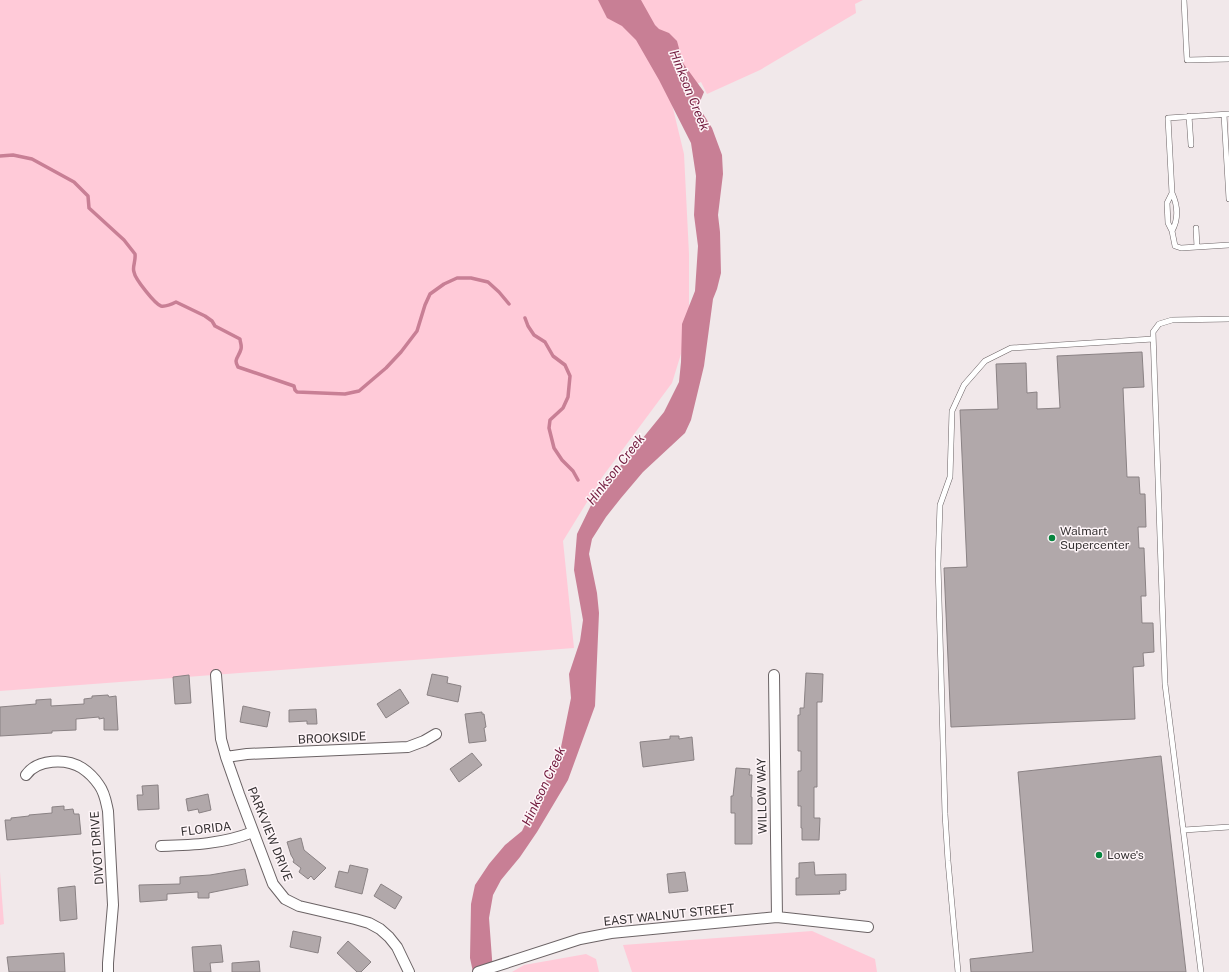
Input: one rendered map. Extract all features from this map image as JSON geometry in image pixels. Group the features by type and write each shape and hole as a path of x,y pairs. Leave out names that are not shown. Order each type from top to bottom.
{"street":[{"name":"PARKVIEW DRIVE","path":"216,675 222,739 226,757 273,884 285,899 299,906 369,923 380,929 389,936 397,946 409,972"},
{"name":"WILLOW WAY","path":"774,675 777,917"},
{"name":"BROOKSIDE","path":"226,757 247,754 408,747 424,741 436,734"},
{"name":"DIVOT DRIVE","path":"26,775 29,770 35,766 49,762 66,762 81,767 91,776 100,786 106,799 108,811 113,905 108,972"},
{"name":"FLORIDA","path":"161,846 198,845 219,842 237,839 253,832"},
{"name":"EAST WALNUT STREET","path":"478,972 580,939 611,933 777,917 868,927"}],"lane":[{"path":"1184,0 1187,60 1229,59"},
{"path":"1172,231 1177,220 1177,203 1172,193 1168,118 1226,114 1229,199"},
{"path":"1189,116 1191,145"},
{"path":"1172,193 1167,202 1168,223 1172,231 1175,246 1181,248 1229,245"},
{"path":"1196,228 1198,247"},
{"path":"1202,972 1165,684 1153,332 1155,327 1172,320 1229,319"},
{"path":"958,972 945,814 938,564 940,506 950,478 952,411 964,385 985,361 1011,348 1153,339"},
{"path":"1184,830 1229,827"}],"shaded area":[{"path":"0,0 863,0 855,4 856,13 760,70 707,94 701,82 670,96 684,154 689,254 689,328 672,383 603,476 563,541 574,648 0,691"},
{"path":"0,872 4,924 0,925"},
{"path":"812,931 875,959 877,972 632,972 623,945"},
{"path":"586,954 596,959 599,972 512,972 524,965"}],"water":[{"name":"Hinkson Creek","path":"598,0 641,0 655,25 659,29 669,33 677,41 683,63 704,92 699,104 700,109 712,128 722,155 723,174 718,215 721,273 713,299 704,366 691,420 685,433 643,472 606,517 592,539 589,554 597,593 599,613 595,706 568,780 537,832 520,857 501,880 493,895 489,918 493,972 473,972 470,958 471,904 475,885 489,864 505,845 522,831 560,752 571,698 569,674 580,641 583,620 574,570 577,534 595,497 664,412 679,382 682,324 695,291 698,246 694,215 696,176 691,143 659,80 636,40 622,26 607,18"}],"building":[{"name":"Walmart Supercenter","path":"1142,352 1144,387 1123,388 1127,477 1139,477 1140,494 1145,494 1146,527 1138,527 1139,548 1144,548 1146,596 1141,596 1142,623 1153,623 1154,652 1143,653 1144,666 1133,667 1135,719 951,727 944,568 967,567 960,410 998,409 996,364 1026,363 1027,393 1037,392 1037,409 1060,408 1057,356"},
{"path":"806,673 823,674 822,702 817,702 817,787 814,787 814,818 820,818 819,840 802,840 801,806 798,806 798,771 801,771 801,751 798,751 798,715 800,715 800,708 804,708"},
{"path":"432,674 448,677 447,683 461,686 458,702 427,695"},
{"path":"189,675 191,703 175,704 173,677"},
{"path":"400,689 409,703 386,718 377,704"},
{"path":"108,695 109,697 116,696 118,730 104,730 104,718 99,719 99,717 76,719 76,730 0,736 0,707 36,704 36,700 51,699 51,706 84,704 84,699 92,698 92,696"},
{"path":"243,706 270,712 267,727 240,722"},
{"path":"316,709 317,724 307,724 307,721 289,722 289,710"},
{"path":"482,712 482,714 484,714 486,727 484,728 486,741 469,743 465,714"},
{"path":"670,736 679,736 679,739 692,737 694,760 643,767 640,742 670,739"},
{"path":"472,753 482,765 459,782 450,769"},
{"name":"Lowe's","path":"1161,756 1186,972 971,972 970,959 1033,952 1018,772"},
{"path":"736,768 750,769 749,775 752,775 752,844 735,844 735,813 731,813 731,796 733,796"},
{"path":"158,785 159,809 138,810 137,795 143,795 142,786"},
{"path":"208,794 211,810 199,813 198,809 188,811 186,799"},
{"path":"64,806 64,810 73,809 74,814 79,814 81,834 7,840 5,820 11,820 11,818 29,815 52,813 52,807"},
{"path":"301,838 304,850 326,868 314,880 311,876 308,879 299,872 301,868 293,862 294,860 287,842"},
{"path":"814,862 815,875 846,874 846,890 839,891 840,894 796,895 796,878 799,878 799,863"},
{"path":"350,865 368,869 362,894 335,887 339,871 348,873"},
{"path":"245,869 248,885 209,893 209,898 198,898 198,892 167,894 167,900 140,902 139,885 180,884 180,877 210,875"},
{"path":"685,872 688,891 669,893 667,874"},
{"path":"381,884 402,897 395,909 374,896"},
{"path":"75,886 77,919 60,921 58,888"},
{"path":"293,931 321,937 318,953 290,947"},
{"path":"348,941 371,962 361,972 357,972 337,953"},
{"path":"221,945 223,962 210,963 211,972 194,972 192,947"},
{"path":"64,953 65,972 9,972 7,957"},
{"path":"259,961 260,972 232,972 232,963"}],"waterway":[{"path":"0,156 13,155 32,159 74,182 88,196 89,208 124,240 135,254 133,268 135,275 154,301 161,306 176,302 205,316 212,321 215,326 240,339 241,349 236,362 238,367 294,386 297,392 345,394 359,391 386,368 401,352 417,331 430,294 444,284 457,278 471,278 488,282 509,304"},
{"path":"525,318 534,335 545,342 553,356 565,365 570,376 568,397 563,408 550,420 549,428 554,448 562,460 573,471 578,480"}],"place":[{"name":"Walmart Supercenter","path":"1052,538"},
{"name":"Lowe's","path":"1099,855"}]}
